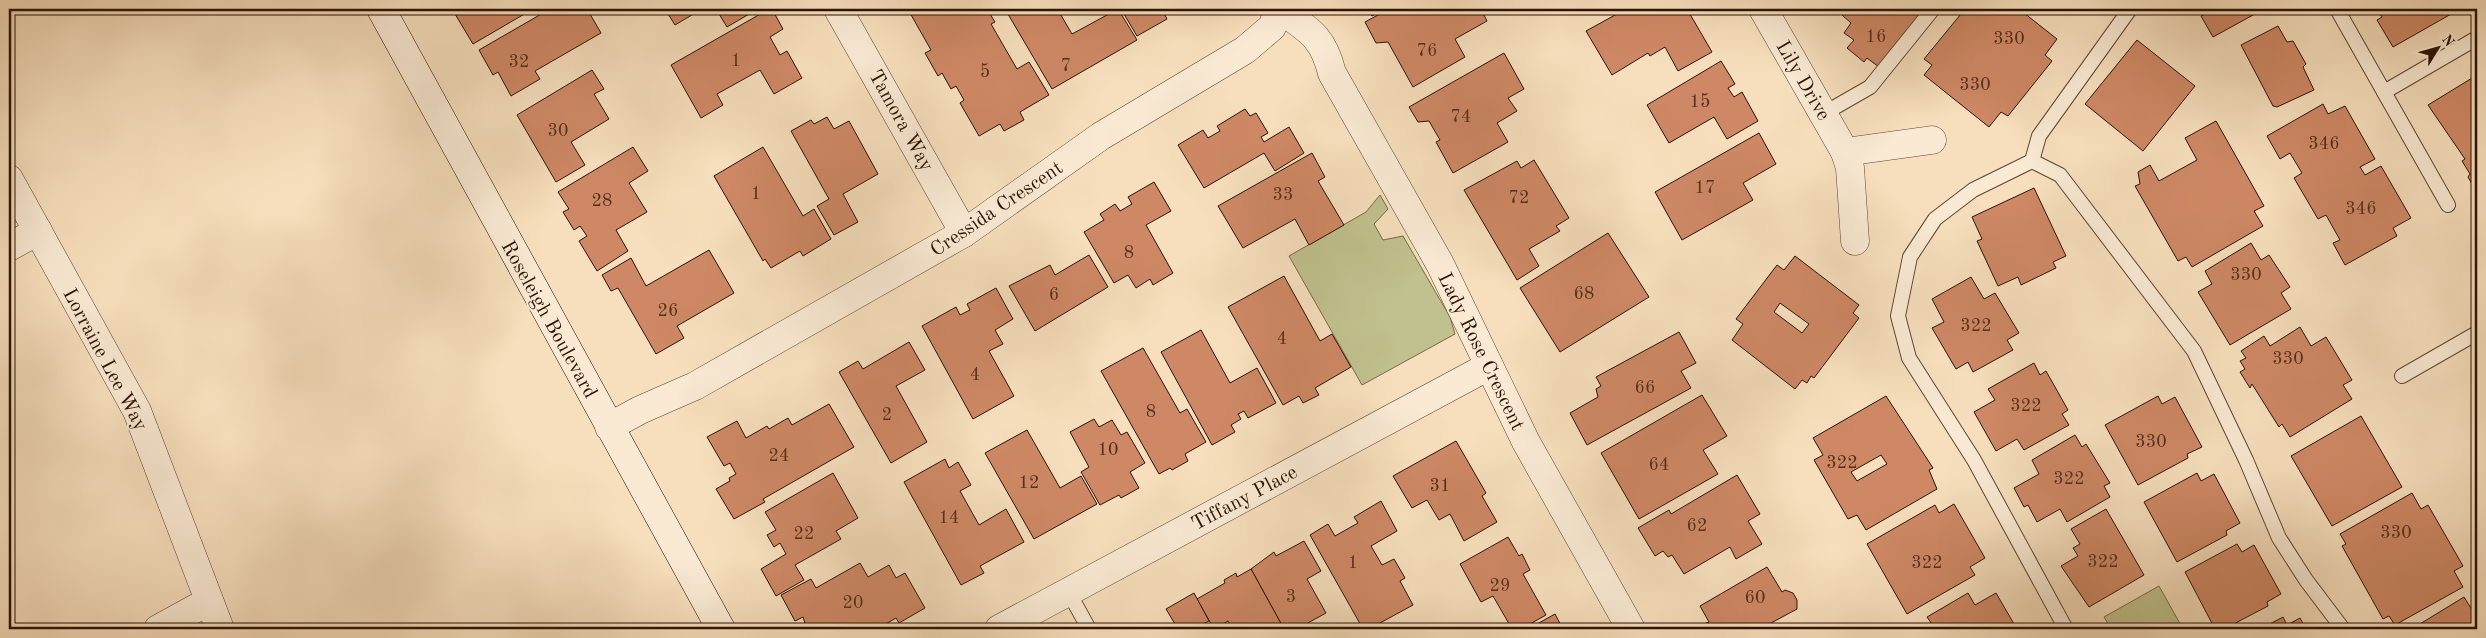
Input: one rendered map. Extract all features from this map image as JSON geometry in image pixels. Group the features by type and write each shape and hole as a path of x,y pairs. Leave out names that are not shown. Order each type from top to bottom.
{"street":[{"name":"Roseleigh Boulevard","path":"381,9 721,629"},
{"name":"Tamora Way","path":"838,9 964,233"},
{"name":"Lily Drive","path":"1763,9 1845,152 1850,168 1855,241"},
{"name":"Cressida Crescent","path":"614,435 640,410 695,386 964,233 1101,136 1245,50 1277,15"},
{"name":"Lady Rose Crescent","path":"1277,15 1332,73 1440,264 1526,442 1631,629"},
{"path":"1845,152 1932,140"},
{"name":"Lorraine Lee Way","path":"9,179 137,411 220,629"},
{"path":"9,247 38,231"},
{"name":"Tiffany Place","path":"999,629 1489,366"},
{"path":"158,629 209,601"}],"lane":[{"path":"1823,114 1870,88 1933,9"},
{"path":"2337,9 2448,205"},
{"path":"2066,629 1974,460 1909,358 1898,316 1910,257 1935,219 1973,190 2032,161 2040,136 2130,10"},
{"path":"2384,92 2477,38"},
{"path":"2032,161 2060,175 2194,351 2246,460 2279,538 2306,580 2343,629"},
{"path":"2402,376 2476,337"},
{"path":"1068,591 1089,629"}],"green space":[{"path":"1380,195 1388,209 1374,224 1383,240 1403,236 1450,317 1455,334 1362,385 1289,256 1366,212"},
{"path":"2159,586 2183,629 2111,629 2104,617"}],"building":[{"path":"459,9 533,9 473,44 455,14 461,11"},
{"path":"550,9 587,9 601,33 535,71 540,79 511,96 498,72 493,75 479,50"},
{"path":"665,9 702,9 675,25"},
{"path":"716,9 756,9 756,10 727,27"},
{"path":"772,9 783,29 770,37 780,55 787,51 802,78 774,94 760,70 717,94 723,105 701,118 671,65"},
{"path":"918,9 987,9 995,22 991,24 1017,69 1029,62 1049,95 1020,112 1024,120 1004,131 1000,124 979,136 960,103 964,100 956,86 951,89 942,73 938,76 925,53 931,50 910,13"},
{"path":"1005,9 1060,9 1058,10 1072,34 1118,9 1137,40 1052,89"},
{"path":"1121,9 1167,9 1163,11 1167,19 1137,36"},
{"path":"1367,9 1384,9 1372,16"},
{"path":"1389,9 1481,9 1487,21 1455,39 1465,57 1413,87 1388,42 1376,43 1365,22"},
{"path":"1626,9 1687,9 1712,52 1678,71 1665,47 1650,56 1648,53 1612,75 1586,31"},
{"path":"1847,9 1925,9 1879,67 1867,58 1864,62 1847,48 1854,40 1844,33 1851,23 1842,15"},
{"path":"1965,9 2019,9 2057,39 2045,55 2052,61 2008,116 2001,112 1989,127 1924,75 1932,65 1924,59"},
{"path":"2205,9 2264,9 2213,37 2201,16 2207,13"},
{"path":"2377,9 2460,9 2393,47 2377,20 2382,17"},
{"path":"2278,26 2287,42 2293,41 2306,64 2303,67 2314,90 2277,107 2273,106 2241,45"},
{"path":"2137,40 2195,86 2143,151 2085,104"},
{"path":"1504,53 1524,89 1508,98 1517,111 1497,123 1508,142 1453,173 1436,142 1440,140 1429,121 1418,122 1409,107"},
{"path":"1721,61 1735,84 1728,88 1734,97 1742,92 1758,121 1727,139 1714,117 1669,143 1647,105"},
{"path":"592,70 604,89 594,94 609,119 571,142 585,165 556,182 517,115"},
{"path":"2477,75 2477,193 2468,177 2470,174 2462,161 2465,159 2428,105"},
{"path":"2323,104 2328,114 2345,106 2375,159 2360,167 2365,175 2381,166 2411,218 2393,228 2397,236 2345,265 2333,243 2340,240 2326,215 2318,219 2294,178 2302,173 2290,153 2280,159 2267,136"},
{"path":"1245,109 1250,116 1256,113 1268,133 1261,137 1264,142 1289,127 1304,153 1275,171 1264,153 1204,188 1178,145 1203,130 1208,138 1220,131 1217,126"},
{"path":"827,117 834,129 849,121 878,174 843,194 858,222 834,235 817,206 829,199 791,131 811,120 814,124"},
{"path":"2216,121 2264,206 2254,211 2263,226 2192,267 2186,257 2178,261 2135,186 2140,184 2138,172 2150,165 2159,181 2197,160 2185,138"},
{"path":"1759,133 1776,164 1743,183 1753,200 1682,240 1655,192"},
{"path":"633,147 648,171 629,183 647,212 616,230 628,251 597,271 579,241 587,236 580,226 574,230 563,212 569,209 558,192"},
{"path":"763,147 803,216 814,209 831,239 803,256 800,251 771,268 765,259 763,261 714,176"},
{"path":"1312,153 1325,177 1318,181 1344,225 1309,245 1295,219 1243,248 1218,206"},
{"path":"1534,160 1569,218 1556,226 1560,231 1529,249 1539,266 1517,280 1464,190 1517,161 1521,168"},
{"path":"1154,182 1171,211 1146,225 1173,273 1153,285 1150,279 1136,288 1128,275 1114,283 1084,232 1104,220 1100,214 1115,204 1120,211 1132,204 1128,197"},
{"path":"2034,188 2066,256 2053,262 2056,268 2021,285 2018,277 1998,286 1977,241 1982,239 1972,217"},
{"path":"1608,233 1649,297 1560,352 1520,288"},
{"path":"2251,243 2261,260 2269,255 2290,287 2281,293 2291,309 2230,345 2198,292 2212,284 2205,271"},
{"path":"709,250 734,293 677,326 684,338 656,354 618,288 611,291 602,275 631,258 646,286"},
{"path":"1089,255 1108,287 1035,331 1009,286 1050,265 1055,275"},
{"path":"1795,256 1859,305 1853,313 1859,318 1814,378 1811,376 1807,383 1802,380 1795,389 1732,340 1743,324 1736,319 1777,265 1784,270","holes":["1780,303 1809,324 1802,333 1774,312"]},
{"path":"1284,276 1320,341 1332,334 1351,367 1315,388 1319,395 1303,403 1299,396 1283,405 1228,307"},
{"path":"1971,277 1984,299 1995,293 2019,333 2007,340 2013,350 1973,372 1968,362 1956,369 1932,328 1944,322 1932,299"},
{"path":"996,288 1013,319 995,330 1003,344 989,351 1014,396 973,419 922,326 956,307 960,315 970,310 967,304"},
{"path":"2300,327 2311,346 2326,337 2352,380 2343,385 2352,399 2290,437 2282,424 2279,427 2252,384 2250,388 2240,372 2245,369 2240,361 2246,358 2241,351 2264,336 2270,346"},
{"path":"1201,330 1230,383 1257,368 1276,403 1248,418 1244,411 1238,414 1241,419 1231,425 1235,432 1212,445 1161,352"},
{"path":"1679,332 1696,363 1681,371 1691,388 1587,445 1570,413 1598,397 1596,389 1601,386 1596,377"},
{"path":"909,342 925,370 896,386 927,442 891,463 839,372 858,361 863,369"},
{"path":"1143,348 1180,413 1187,409 1206,442 1185,454 1188,461 1172,470 1170,468 1159,474 1101,371"},
{"path":"2034,363 2040,375 2046,371 2068,410 2062,414 2069,425 2024,450 2017,439 1996,451 1974,412 1995,400 1988,389"},
{"path":"1702,395 1727,436 1703,450 1718,474 1639,519 1601,453"},
{"path":"1886,396 1933,468 1929,470 1937,489 1866,530 1857,515 1848,519 1814,460 1823,455 1813,438","holes":["1881,455 1887,464 1857,481 1851,472"]},
{"path":"2158,396 2162,404 2175,397 2202,447 2187,454 2188,458 2138,485 2105,425"},
{"path":"829,404 854,447 763,499 765,502 734,519 716,489 730,481 729,478 736,474 730,463 724,466 707,437 737,421 746,438 767,426 769,429 788,418 792,425"},
{"path":"2361,416 2402,487 2332,526 2291,456"},
{"path":"1094,419 1099,427 1112,420 1121,435 1127,432 1145,463 1130,472 1139,488 1121,498 1119,495 1100,505 1081,472 1089,467 1070,432"},
{"path":"1027,430 1060,488 1081,476 1097,504 1034,539 985,453"},
{"path":"2075,435 2082,447 2086,444 2110,483 2104,486 2110,497 2067,522 2060,509 2037,522 2028,505 2024,507 2014,488 2039,474 2032,460"},
{"path":"1456,441 1486,493 1482,496 1497,522 1464,541 1450,514 1439,520 1427,500 1412,508 1393,476"},
{"path":"945,459 949,468 958,462 971,485 960,491 979,525 1006,509 1024,542 980,566 984,573 961,585 904,482"},
{"path":"833,473 858,518 836,531 841,539 795,565 804,580 776,596 761,569 786,554 780,543 774,547 767,535 776,530 765,512"},
{"path":"2197,473 2201,481 2214,474 2240,523 2226,531 2227,535 2177,562 2144,502"},
{"path":"1737,475 1760,514 1748,521 1762,544 1736,559 1730,547 1684,574 1672,555 1668,557 1663,551 1655,556 1638,528 1669,510 1671,514"},
{"path":"2412,493 2421,509 2428,505 2463,566 2454,571 2463,587 2395,625 2389,616 2383,619 2342,546 2346,544 2340,534"},
{"path":"1381,501 1397,531 1371,546 1382,565 1394,559 1405,578 1400,581 1413,605 1369,629 1363,629 1310,535 1328,524 1335,536 1358,523 1354,517"},
{"path":"1954,504 1985,558 1970,567 1975,575 1907,614 1867,544 1935,505 1939,513"},
{"path":"2106,509 2144,575 2089,607 2061,566 2078,556 2073,548 2080,544 2071,529"},
{"path":"1508,537 1519,556 1522,554 1530,570 1523,574 1546,615 1521,629 1512,629 1493,596 1481,602 1460,564"},
{"path":"1304,541 1321,571 1307,579 1326,613 1297,629 1284,629 1251,569 1274,552 1276,556"},
{"path":"2237,544 2242,552 2254,545 2281,594 2267,602 2268,606 2224,629 2215,629 2185,572"},
{"path":"860,563 868,577 889,565 896,578 905,573 925,608 899,623 896,618 877,629 801,629 799,626 805,623 803,617 795,621 781,595 811,579 816,588"},
{"path":"1767,567 1782,592 1785,590 1793,593 1797,600 1797,609 1760,629 1710,629 1706,623 1709,622 1700,606"},
{"path":"1251,569 1284,629 1233,629 1228,621 1214,629 1197,599 1225,583 1224,580 1236,573 1237,577"},
{"path":"1194,593 1209,621 1194,629 1178,629 1166,609"},
{"path":"1968,593 1975,605 1996,593 2017,629 1931,629 1934,627 1927,617"},
{"path":"2464,597 2474,613 2477,611 2477,629 2417,629 2415,627"},
{"path":"1555,614 1563,629 1528,629"},
{"path":"2283,617 2287,625 2300,618 2306,629 2260,629"}]}
